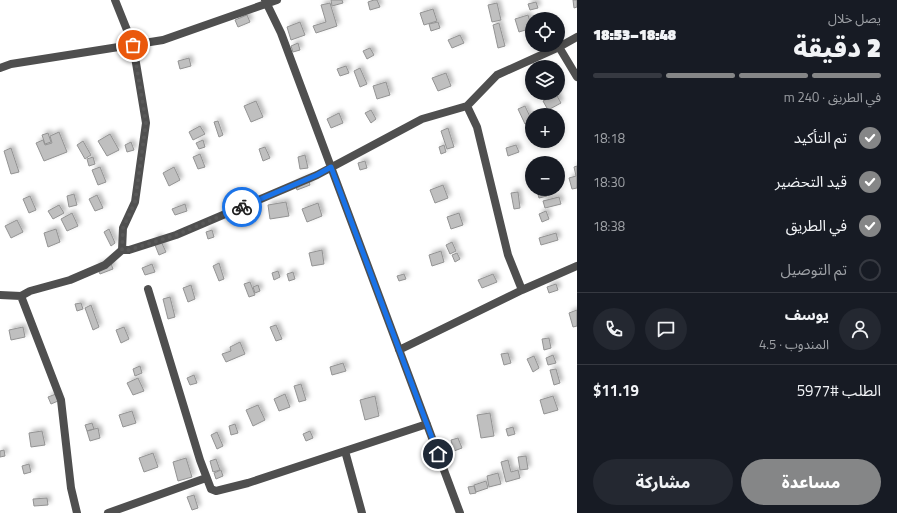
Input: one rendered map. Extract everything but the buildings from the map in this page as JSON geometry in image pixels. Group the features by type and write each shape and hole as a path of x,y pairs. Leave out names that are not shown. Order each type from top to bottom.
{"street":[{"path":"116,0 133,45 146,123 135,202 123,228 122,250"},
{"path":"0,68 11,64 163,40 266,2 277,0"},
{"path":"266,2 281,33 460,513"},
{"path":"565,44 577,37"},
{"path":"0,295 21,296 30,291 70,280 105,265 122,250 129,250 176,235 317,175 422,119 467,106 497,75 548,52"},
{"path":"562,52 577,77"},
{"path":"467,106 477,127 508,255 522,290"},
{"path":"399,350 522,290 577,266"},
{"path":"148,289 200,460 211,489 216,491 248,483 427,424"},
{"path":"21,296 61,400 71,488 78,513"},
{"path":"344,451 362,513"},
{"path":"108,513 206,478"}],"way so far":[{"path":"133,45 146,123 135,202 123,228 122,250 129,250 176,235 242,207"}],"route":[{"path":"242,207 317,175 331,167 438,454"}]}
